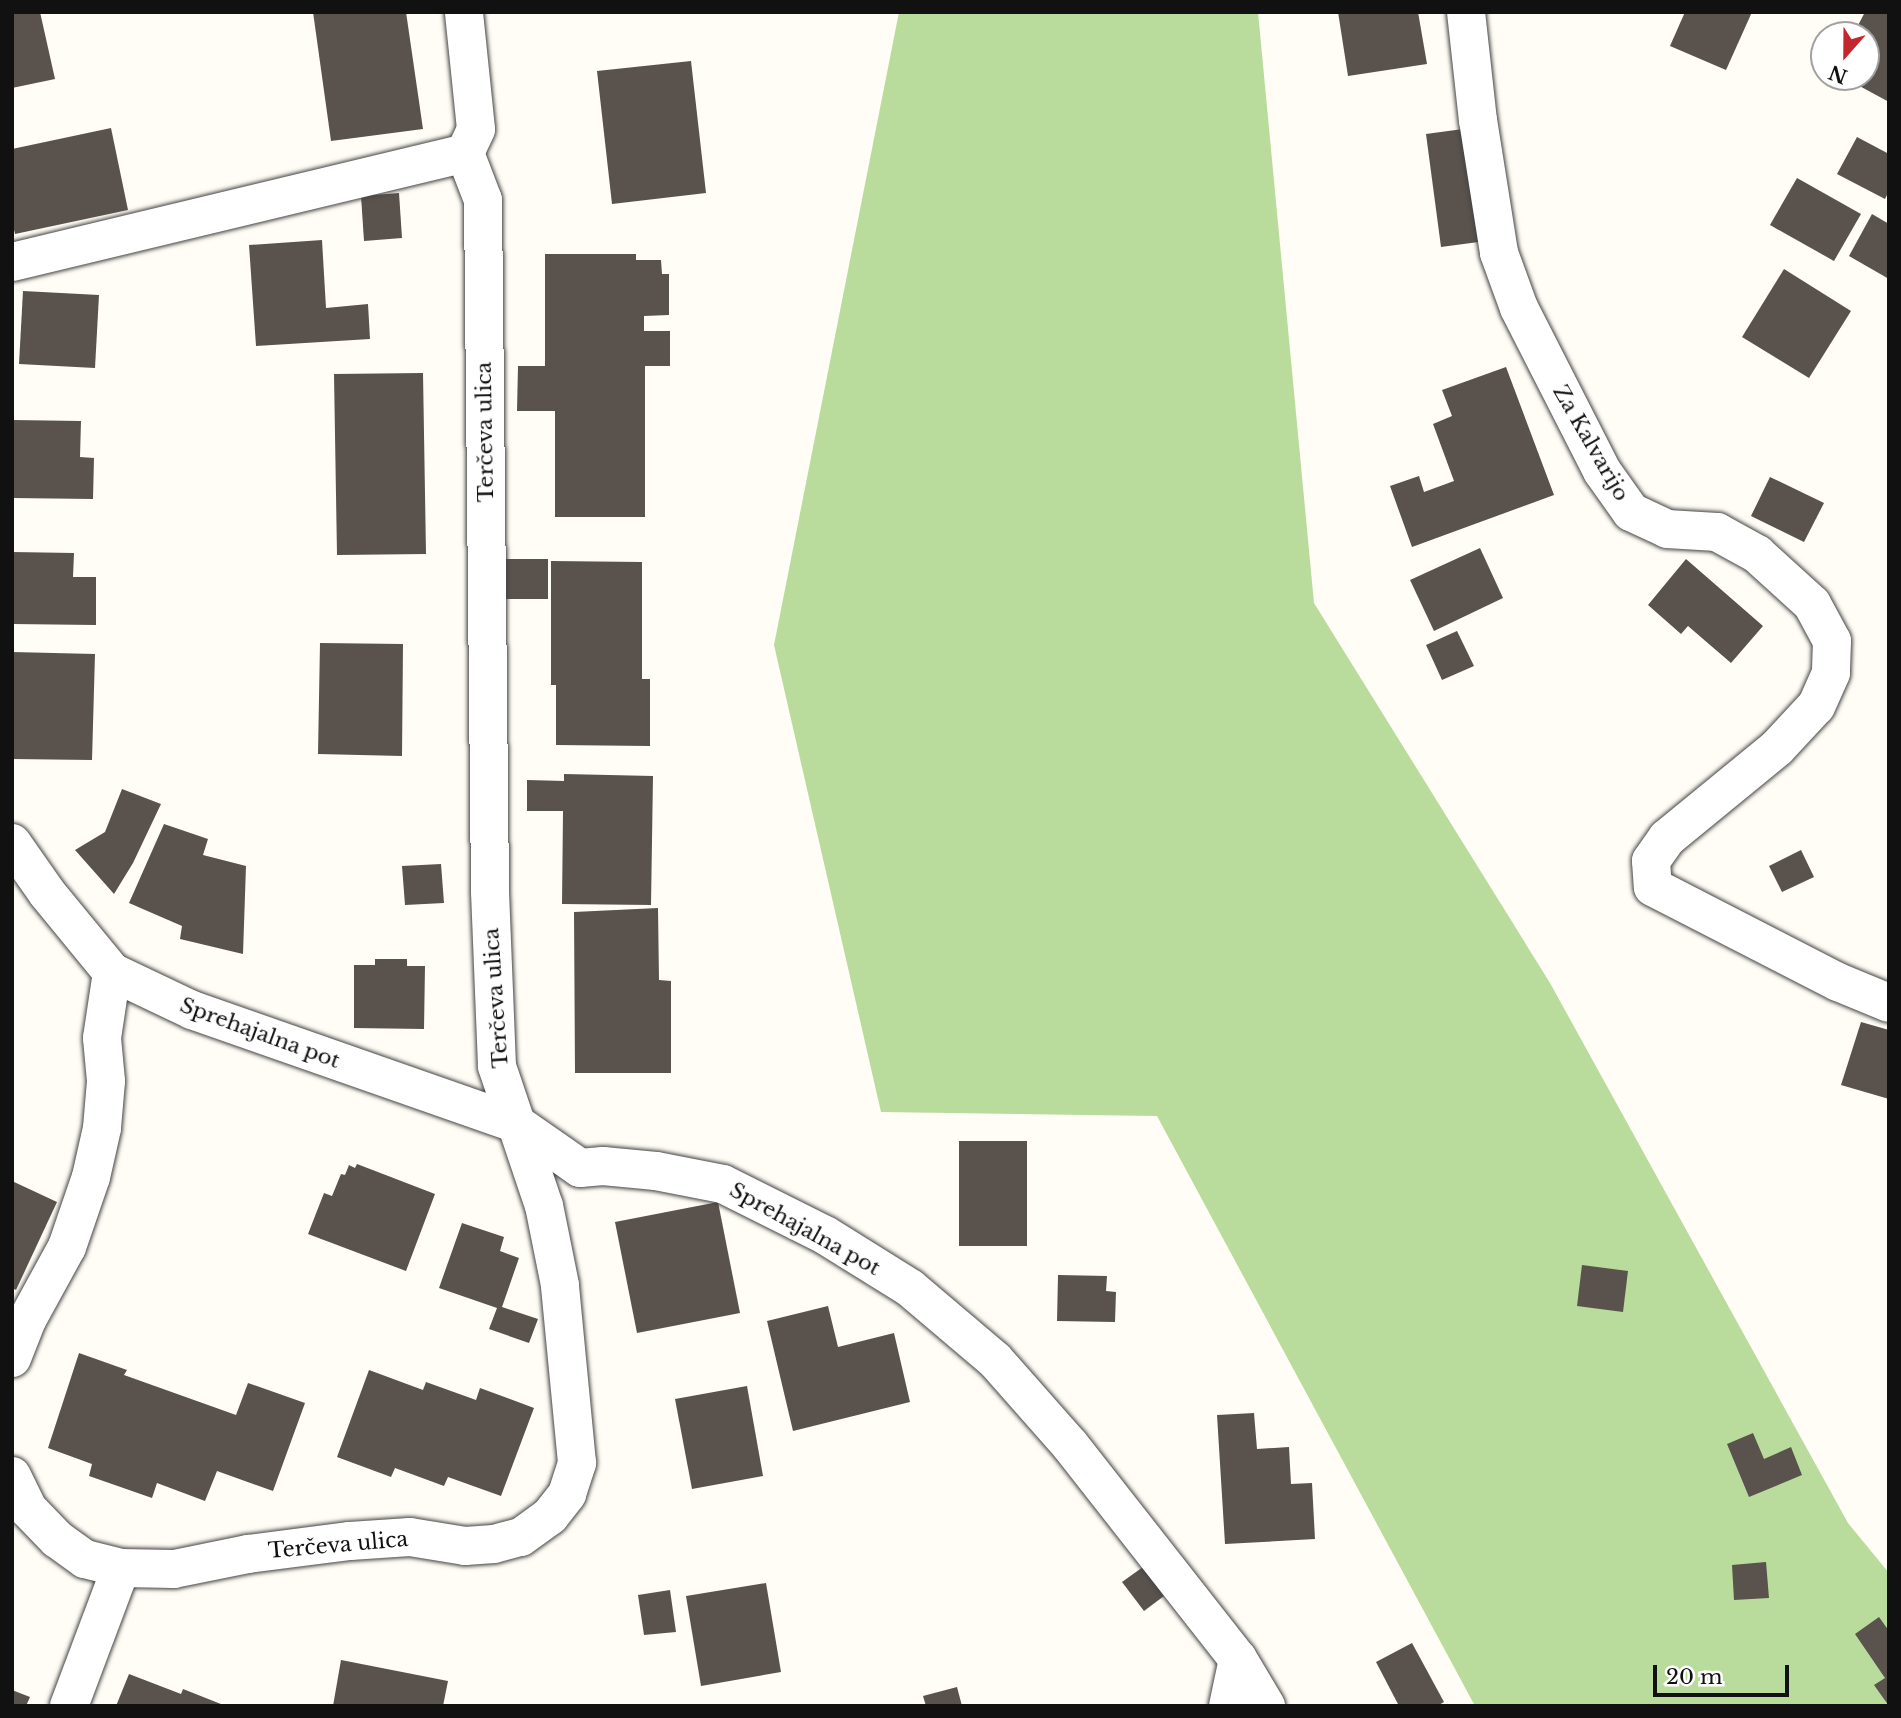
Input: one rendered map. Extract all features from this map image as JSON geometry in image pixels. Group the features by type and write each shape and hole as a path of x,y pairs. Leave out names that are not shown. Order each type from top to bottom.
{"street":[{"path":"12,262 465,153 476,129 464,12"},
{"name":"Za Kalvarijo","path":"1466,12 1478,120 1499,253 1519,308 1602,471 1631,512 1667,529 1717,532 1757,554 1812,604 1832,641 1831,673 1816,706 1777,748 1667,838 1651,861 1653,887 1838,982 1889,1003"},
{"name":"Terčeva ulica","path":"12,1476 28,1509 57,1539 85,1559 121,1568 174,1569 248,1554 398,1538 466,1546 494,1544 522,1536 550,1516 567,1494 577,1462 560,1285 544,1206 497,1066 490,891 483,200 465,153"},
{"name":"Sprehajalna pot","path":"12,843 47,893 112,972 205,1014 517,1124 580,1168 603,1166 656,1171 723,1184 825,1235 910,1288 995,1360 1070,1445 1237,1659 1266,1706"},
{"path":"12,1358 27,1320 68,1247 91,1177 102,1128 106,1081 102,1038 112,972"},
{"path":"544,1206 580,1168"},
{"path":"69,1706 121,1568"},
{"path":"1228,1706 1237,1659"}],"green space":[{"path":"899,12 1258,12 1314,603 1550,983 1848,1523 1889,1573 1889,1706 1475,1706 1157,1116 881,1112 774,645"}],"building":[{"path":"12,12 40,12 55,79 12,88"},
{"path":"313,12 406,12 423,129 331,141"},
{"path":"1338,12 1418,12 1427,64 1348,76"},
{"path":"1685,12 1752,12 1726,70 1670,46"},
{"path":"1865,12 1889,12 1889,102 1869,91 1880,91 1880,21 1860,21"},
{"path":"691,61 706,193 612,204 597,71"},
{"path":"111,128 128,210 15,234 12,221 12,149"},
{"path":"1463,129 1486,241 1441,247 1426,134"},
{"path":"1857,137 1889,154 1889,191 1885,199 1837,174"},
{"path":"1797,178 1861,214 1834,261 1770,225"},
{"path":"399,193 402,238 364,241 361,196"},
{"path":"1872,214 1889,224 1889,279 1849,256"},
{"path":"322,240 326,308 368,304 370,339 256,346 249,245"},
{"path":"545,254 636,254 636,260 661,260 662,274 669,274 669,315 644,316 644,331 670,331 670,366 645,366 645,517 555,517 555,411 517,411 518,366 545,366"},
{"path":"1784,269 1851,311 1809,378 1742,337"},
{"path":"23,291 99,295 95,368 19,364"},
{"path":"1506,367 1554,495 1412,547 1390,486 1419,476 1424,492 1454,481 1433,424 1452,416 1442,390"},
{"path":"423,373 426,554 337,555 334,374"},
{"path":"12,420 81,421 80,457 94,458 93,499 12,498"},
{"path":"1770,477 1824,503 1804,542 1751,516"},
{"path":"1480,548 1503,598 1434,631 1410,580"},
{"path":"12,552 74,553 73,577 96,577 96,625 12,624"},
{"path":"506,559 548,559 548,599 506,599"},
{"path":"1686,559 1763,626 1731,663 1688,626 1681,634 1648,605"},
{"path":"551,561 642,562 642,679 650,679 650,746 556,745 556,685 551,685"},
{"path":"1457,631 1474,666 1442,680 1426,645"},
{"path":"320,643 403,644 402,756 318,754"},
{"path":"12,652 95,654 92,760 12,759"},
{"path":"564,774 653,776 651,905 562,904 563,811 527,811 527,780 564,781"},
{"path":"122,789 161,804 133,863 114,894 75,850 105,832"},
{"path":"164,824 208,839 203,855 246,866 243,954 180,939 182,926 129,903"},
{"path":"1801,850 1814,877 1782,892 1769,866"},
{"path":"441,864 444,903 405,905 402,866"},
{"path":"658,908 659,980 671,981 671,1073 575,1073 574,912"},
{"path":"375,959 407,959 407,966 425,966 424,1029 354,1028 354,965 375,965"},
{"path":"1861,1022 1889,1030 1889,1099 1841,1085"},
{"path":"959,1141 1027,1141 1027,1246 959,1246"},
{"path":"357,1164 435,1194 406,1271 308,1234 324,1193 332,1196 341,1174 345,1175 349,1165 355,1168"},
{"path":"12,1181 57,1202 16,1290 12,1288"},
{"path":"718,1202 740,1313 637,1333 615,1222"},
{"path":"462,1223 504,1237 500,1251 519,1258 502,1307 538,1319 529,1343 489,1329 497,1308 439,1288"},
{"path":"1582,1265 1628,1271 1623,1312 1577,1306"},
{"path":"1058,1275 1107,1276 1106,1291 1116,1292 1115,1322 1057,1321"},
{"path":"828,1306 838,1347 894,1333 910,1402 793,1431 767,1321"},
{"path":"79,1353 127,1370 124,1375 236,1415 248,1383 305,1403 273,1491 217,1471 205,1501 157,1483 152,1498 89,1476 92,1464 48,1448"},
{"path":"369,1370 423,1390 426,1382 476,1400 480,1388 534,1408 501,1496 448,1477 444,1486 395,1468 391,1477 337,1457"},
{"path":"747,1386 763,1476 692,1489 675,1399"},
{"path":"1254,1413 1257,1449 1289,1447 1291,1484 1312,1483 1315,1539 1225,1544 1217,1415"},
{"path":"1753,1433 1764,1459 1791,1447 1802,1475 1749,1497 1727,1444"},
{"path":"1766,1562 1769,1598 1734,1600 1732,1565"},
{"path":"1143,1567 1164,1596 1144,1611 1122,1582"},
{"path":"766,1583 781,1672 701,1686 686,1596"},
{"path":"670,1590 676,1632 644,1635 638,1595"},
{"path":"1879,1617 1889,1631 1889,1706 1874,1685 1885,1678 1855,1634"},
{"path":"1412,1643 1444,1702 1437,1706 1399,1706 1376,1662"},
{"path":"341,1660 448,1681 443,1706 333,1706"},
{"path":"129,1674 181,1694 183,1689 226,1706 116,1706"},
{"path":"957,1687 962,1706 926,1706 923,1696"},
{"path":"12,1690 30,1697 26,1706 12,1706"}]}
